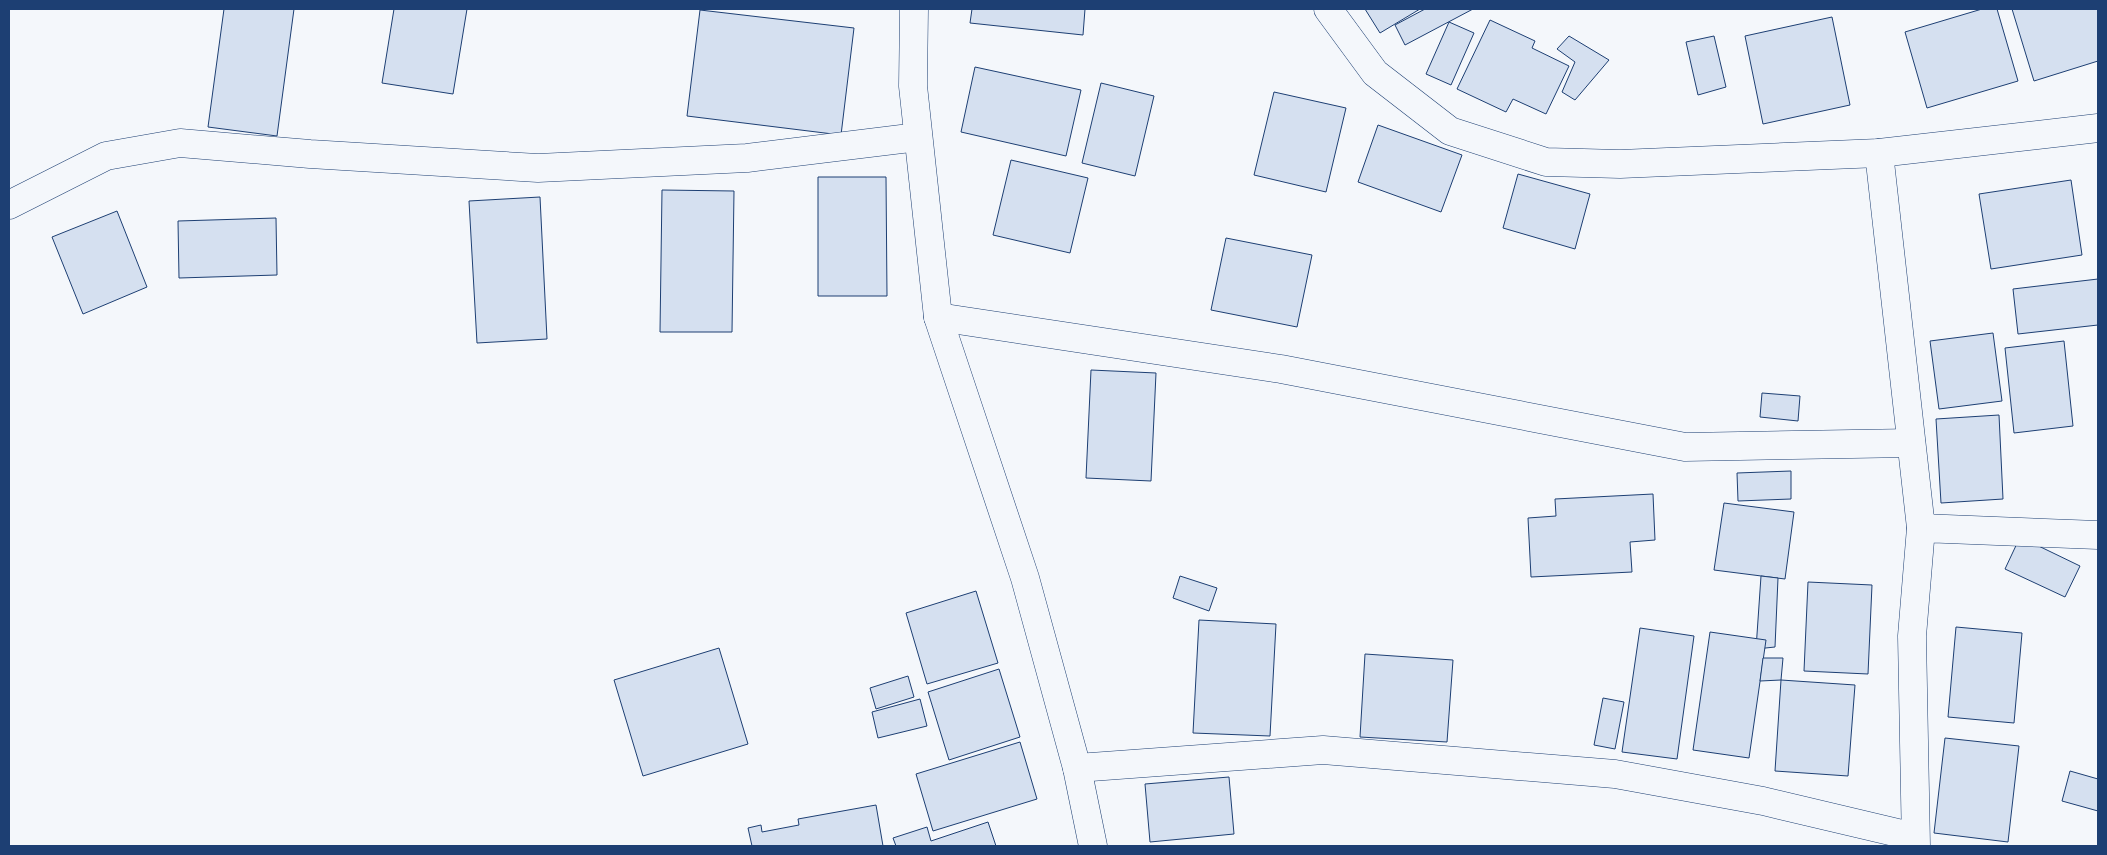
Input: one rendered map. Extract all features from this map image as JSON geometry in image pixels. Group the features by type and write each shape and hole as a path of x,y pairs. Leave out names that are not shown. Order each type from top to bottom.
{"street":[{"path":"914,9 912,86 938,317 1025,578 1077,768 1093,846"},
{"path":"1328,9 1375,73 1450,131 1546,162 1620,164 1879,153 2098,128"},
{"path":"9,205 106,156 180,143 310,154 538,168 747,158 918,137"},
{"path":"1077,768 1323,750 1606,773 1763,802 1915,842 1912,636 1921,528 1879,153"},
{"path":"938,317 1281,369 1685,447 1911,443"},
{"path":"1921,528 2098,535"}],"building":[{"path":"224,9 294,9 277,136 208,127"},
{"path":"394,9 467,9 453,94 382,83"},
{"path":"972,9 1085,9 1083,35 970,23"},
{"path":"1365,9 1420,9 1380,33"},
{"path":"1425,9 1473,9 1405,45 1395,25"},
{"path":"1982,9 1997,9 2018,81 1927,108 1905,32"},
{"path":"2012,9 2098,9 2098,61 2034,81"},
{"path":"700,10 854,28 841,135 687,116"},
{"path":"1832,17 1850,105 1763,124 1745,36"},
{"path":"1490,20 1535,41 1532,48 1569,66 1546,114 1513,99 1506,112 1457,89"},
{"path":"1449,22 1474,33 1451,85 1426,74"},
{"path":"1569,36 1609,60 1575,100 1562,92 1575,62 1557,49"},
{"path":"1714,36 1726,87 1698,95 1686,42"},
{"path":"975,67 1081,90 1066,156 961,132"},
{"path":"1101,83 1154,96 1135,176 1082,163"},
{"path":"1274,92 1346,108 1326,192 1254,175"},
{"path":"1378,125 1462,155 1441,212 1358,182"},
{"path":"1011,160 1088,178 1070,253 993,235"},
{"path":"1518,174 1590,194 1575,249 1503,228"},
{"path":"818,177 886,177 887,296 818,296"},
{"path":"2071,180 2082,255 1991,269 1979,194"},
{"path":"662,190 734,191 732,332 660,332"},
{"path":"540,197 547,339 477,343 469,201"},
{"path":"117,211 147,287 83,314 52,237"},
{"path":"276,218 277,275 179,278 178,221"},
{"path":"1226,238 1312,255 1297,327 1211,310"},
{"path":"2098,279 2098,325 2018,334 2013,289"},
{"path":"1993,333 2002,401 1939,409 1930,341"},
{"path":"2064,341 2073,426 2014,433 2005,348"},
{"path":"1091,370 1156,373 1151,481 1086,478"},
{"path":"1762,393 1800,396 1798,421 1760,417"},
{"path":"1999,415 2003,499 1941,503 1936,419"},
{"path":"1791,471 1791,499 1738,501 1737,473"},
{"path":"1653,494 1655,540 1630,542 1632,572 1531,577 1528,518 1556,516 1555,499"},
{"path":"1724,503 1794,512 1785,579 1714,570"},
{"path":"2020,537 2080,566 2065,597 2005,569"},
{"path":"1180,576 1217,588 1209,611 1173,598"},
{"path":"1761,576 1778,578 1775,647 1756,649"},
{"path":"1808,582 1872,585 1868,674 1804,671"},
{"path":"976,591 998,663 927,684 906,613"},
{"path":"1199,620 1276,624 1270,736 1193,733"},
{"path":"1956,627 2022,633 2014,723 1948,717"},
{"path":"1640,628 1694,636 1677,759 1622,752"},
{"path":"1710,632 1766,640 1749,758 1693,750"},
{"path":"719,648 748,744 643,776 614,680"},
{"path":"1365,654 1453,660 1447,742 1360,737"},
{"path":"1763,658 1783,658 1781,680 1760,681"},
{"path":"999,669 1020,737 949,760 928,692"},
{"path":"908,676 914,697 876,709 870,688"},
{"path":"1781,680 1855,685 1848,776 1775,771"},
{"path":"1603,698 1624,702 1615,749 1594,745"},
{"path":"920,699 927,726 878,738 872,712"},
{"path":"1945,738 2019,746 2008,842 1934,833"},
{"path":"1020,742 1037,799 933,831 916,774"},
{"path":"2070,771 2098,779 2098,811 2062,801"},
{"path":"1229,777 1234,834 1150,842 1145,784"},
{"path":"876,805 883,846 752,846 748,828 761,825 762,832 799,825 798,819"},
{"path":"988,822 996,846 896,846 893,838 927,827 931,841"}]}
